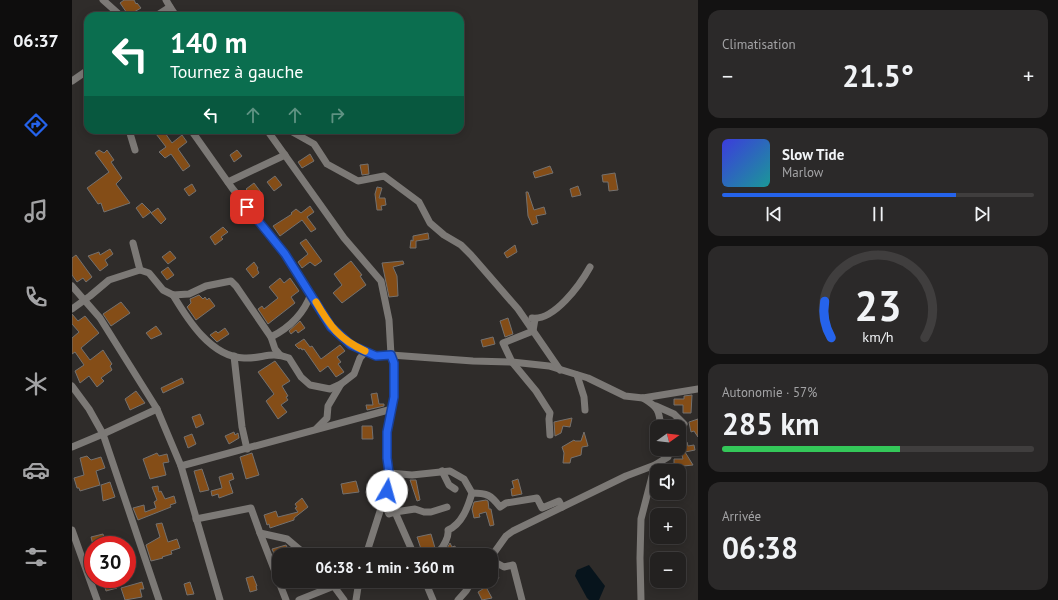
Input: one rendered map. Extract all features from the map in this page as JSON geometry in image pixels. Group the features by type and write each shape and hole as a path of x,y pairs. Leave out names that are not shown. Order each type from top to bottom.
{"street":[{"path":"103,0 116,12"},
{"path":"166,0 173,12"},
{"path":"162,12 170,7"},
{"path":"72,81 84,73"},
{"path":"130,134 135,150"},
{"path":"194,134 228,182 285,254 331,327 351,345 376,356 391,355 473,362 512,362 549,366 588,378 625,396 643,398 698,388"},
{"path":"270,134 344,238 381,281 389,320 391,355 394,363 392,409 387,432 387,458 390,480 384,503 368,548"},
{"path":"296,134 314,144 327,164 348,176 358,181 384,176 419,202 430,223 444,235 461,245 472,255 523,317 560,370"},
{"path":"228,182 285,155"},
{"path":"133,243 140,270"},
{"path":"523,317 540,319 556,310 581,282 590,267"},
{"path":"72,309 109,280 140,270 149,273 163,290 173,295 189,294 206,286 231,281 271,337 276,353"},
{"path":"72,286 100,318 157,409 181,466 220,600"},
{"path":"271,337 296,319 308,303 311,294"},
{"path":"173,295 199,333 215,348 243,358 276,353 289,358 301,377 310,385 330,389 341,384 354,374 360,358 366,351"},
{"path":"533,332 535,319"},
{"path":"533,332 502,343 512,362 536,391 550,413 550,435"},
{"path":"234,356 242,427 247,449"},
{"path":"577,375 584,397 585,410"},
{"path":"317,429 327,418 328,406 341,384"},
{"path":"72,386 89,409 103,434 159,600"},
{"path":"643,398 674,414 680,420"},
{"path":"656,406 660,420"},
{"path":"72,447 157,409"},
{"path":"181,466 392,409"},
{"path":"657,464 668,456"},
{"path":"497,548 506,536 513,531 626,476 650,467"},
{"path":"442,471 449,485 455,489"},
{"path":"389,473 412,475 450,471 464,480 472,493"},
{"path":"642,600 640,519 650,483"},
{"path":"472,493 485,493 494,499 500,508 506,503 537,498 542,508 559,501 562,507"},
{"path":"442,548 448,534 448,530 453,528 461,521 472,493"},
{"path":"384,503 389,514 415,509 424,512 431,512 447,507"},
{"path":"196,518 251,508 286,600"},
{"path":"395,512 412,548"},
{"path":"72,530 97,600"},
{"path":"260,533 287,539 298,548"},
{"path":"498,564 504,567 513,565 522,600"},
{"path":"299,600 322,588"},
{"path":"336,588 344,600"},
{"path":"356,600 358,588"},
{"path":"428,588 433,600"},
{"path":"458,600 468,588"}],"shaded area":[{"path":"589,565 605,586 599,600 589,600 587,598 575,576 577,570"}],"building":[{"path":"124,0 134,0 141,8 134,12 126,12 120,3"},
{"path":"156,134 166,134 172,143 182,135 187,142 178,149 190,166 183,171 171,154 165,158 159,152 166,147"},
{"path":"99,150 104,153 107,150 114,160 111,162 122,178 116,184 130,203 104,212 101,203 98,204 87,188 109,172 95,153"},
{"path":"237,150 242,156 234,162 230,155"},
{"path":"310,154 314,161 302,168 298,162"},
{"path":"368,164 369,174 362,175 360,165"},
{"path":"550,166 553,173 535,178 533,172"},
{"path":"615,173 618,190 609,191 608,182 603,182 602,175"},
{"path":"275,176 282,185 274,191 267,182"},
{"path":"254,183 263,195 254,202 247,194 249,192 246,189"},
{"path":"192,184 196,191 189,196 184,189"},
{"path":"578,186 581,195 572,197 570,189"},
{"path":"377,187 382,188 379,198 385,198 386,205 381,206 382,210 377,210 375,194"},
{"path":"526,192 528,192 534,210 544,207 546,214 536,216 538,223 532,225 528,216"},
{"path":"142,203 151,212 143,218 136,208"},
{"path":"310,206 314,212 307,217 316,229 311,232 302,220 280,236 273,226 292,214 291,213 296,209 301,213"},
{"path":"158,208 166,219 161,224 151,213"},
{"path":"223,227 228,232 221,237 223,239 215,245 210,237"},
{"path":"428,233 429,239 416,241 416,248 410,248 411,240 413,241 413,236"},
{"path":"306,239 322,261 315,266 310,262 302,268 298,262 308,254 300,243"},
{"path":"515,245 517,252 507,258 504,253"},
{"path":"110,249 113,254 105,260 108,265 100,271 88,256 99,252 100,255"},
{"path":"170,251 176,258 168,264 162,257"},
{"path":"76,255 92,277 86,282 83,278 77,282 72,275 72,258"},
{"path":"351,261 362,275 360,276 366,285 342,303 333,293 342,285 334,274"},
{"path":"403,261 404,264 393,267 397,276 398,296 389,297 382,263"},
{"path":"254,262 259,273 253,278 246,269"},
{"path":"168,267 174,275 167,280 161,272"},
{"path":"280,278 284,283 290,278 299,291 291,297 295,303 268,324 258,309 262,306 264,309 278,298 269,287"},
{"path":"199,295 203,299 205,297 207,300 209,298 215,306 196,320 187,307 191,303 190,299"},
{"path":"121,302 130,313 111,326 103,314"},
{"path":"72,314 78,321 85,316 99,333 81,348 90,360 103,350 112,364 110,366 112,370 101,378 104,381 97,387 89,376 80,383 75,371 84,365 75,352 72,354 72,338 79,332 72,324"},
{"path":"508,318 513,334 505,337 500,321"},
{"path":"300,321 305,328 298,333 296,330 291,334 289,331"},
{"path":"156,326 162,334 151,339 146,333"},
{"path":"225,328 229,334 217,342 210,335 216,331 218,333"},
{"path":"493,337 495,344 483,347 481,340"},
{"path":"304,339 310,347 312,346 321,359 340,345 345,351 337,357 341,362 338,364 344,372 336,377 328,366 320,372 304,349 299,349 295,345"},
{"path":"275,361 290,381 282,386 288,396 286,397 288,400 281,405 287,412 278,419 266,401 274,394 258,372"},
{"path":"182,378 184,383 163,393 161,388"},
{"path":"136,391 145,403 130,410 125,399"},
{"path":"377,393 379,404 384,404 384,406 367,410 366,405 373,405 371,394"},
{"path":"692,395 691,413 683,413 683,405 674,405 674,399 684,399 684,396"},
{"path":"200,414 204,424 196,428 192,417"},
{"path":"572,418 570,427 563,426 561,433 555,436 554,422"},
{"path":"698,419 698,437 694,431 691,432 689,422"},
{"path":"362,426 372,426 373,439 362,439"},
{"path":"234,432 235,435 238,433 239,438 229,444 225,436"},
{"path":"584,432 588,446 582,447 581,455 571,458 570,463 563,463 564,453 562,447 574,440 581,441"},
{"path":"192,434 196,444 188,448 184,437"},
{"path":"686,441 688,446 694,445 695,450 686,452"},
{"path":"157,453 159,456 167,454 169,462 163,463 166,475 150,479 143,459"},
{"path":"252,453 259,475 246,479 240,457"},
{"path":"686,454 693,465 674,464 674,459 683,459 682,456 686,456"},
{"path":"87,456 91,460 101,457 105,468 96,471 100,485 80,491 79,488 77,488 74,478 84,475 80,458"},
{"path":"202,469 209,490 200,492 194,471"},
{"path":"232,473 234,479 229,481 233,493 219,498 218,494 212,496 211,491 222,488 219,477"},
{"path":"518,479 522,494 512,496 511,489 514,488 512,481"},
{"path":"410,480 416,480 420,500 417,501"},
{"path":"356,481 359,492 343,494 341,484"},
{"path":"110,482 115,497 103,501 101,485"},
{"path":"158,486 159,492 161,491 165,499 174,496 176,503 170,505 171,507 138,520 133,508 144,505 145,512 156,508 154,502 157,500 152,487"},
{"path":"302,498 308,507 294,518 294,520 270,528 269,524 267,525 264,515 276,511 278,517 298,512 295,508 297,507 295,504"},
{"path":"488,501 489,509 491,509 494,525 490,526 486,512 479,514 480,517 474,518 472,509 474,502"},
{"path":"162,523 168,542 177,539 180,548 171,551 172,554 151,561 146,545 160,537 156,524"},
{"path":"431,534 435,548 421,548 417,537"},
{"path":"450,543 452,547 455,546 455,548 447,548"},
{"path":"286,545 288,548 276,548"},
{"path":"253,576 257,590 250,592 246,578"},
{"path":"142,582 144,589 140,589 142,597 125,600 121,588 136,588 136,584"},
{"path":"190,582 194,594 187,595 184,584"},
{"path":"105,588 117,588 106,591"},
{"path":"487,588 492,598 482,600 478,592"}],"slow traffic":[{"path":"316,302 331,327 351,345 365,351"}],"route":[{"path":"247,207 285,254 331,327 351,345 376,356 391,355 394,363 394,397 387,432 387,458 390,480 387,491"}]}
